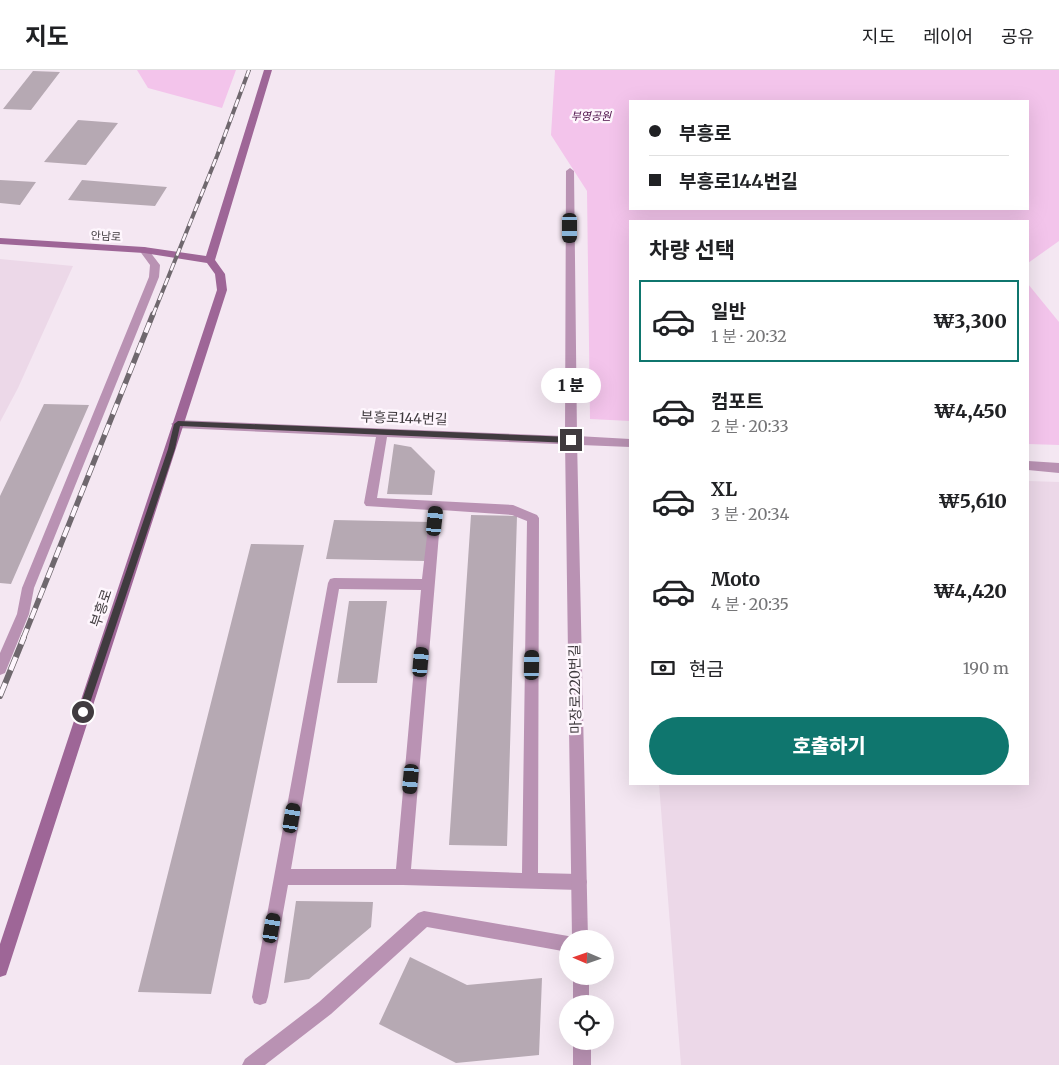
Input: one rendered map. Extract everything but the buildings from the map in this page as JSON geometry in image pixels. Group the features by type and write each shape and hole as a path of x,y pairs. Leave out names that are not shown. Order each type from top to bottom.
{"main road":[{"path":"210,260 268,70"},
{"name":"안남로","path":"0,241 144,250 210,260"},
{"name":"부흥로","path":"0,969 222,290 220,274 210,260"}],"street":[{"name":"마장로220번길","path":"570,171 571,440 580,930"},
{"path":"0,669 23,614 28,588 154,277 155,265 144,250"},
{"name":"부흥로144번길","path":"178,424 629,443"},
{"path":"382,432 370,503 513,510 533,518 530,880"},
{"path":"1029,466 1059,468"},
{"path":"402,877 436,505"},
{"path":"260,997 334,583 428,584"},
{"path":"281,877 402,877 579,882"},
{"path":"251,1065 326,1008 424,919 559,942"},
{"path":"582,1050 582,1065"}],"shaded area":[{"path":"0,259 73,266 18,388 0,422"},
{"path":"1029,481 1059,482 1059,1065 681,1065 659,785 1029,785"}],"green space":[{"path":"137,70 236,70 222,108 148,88"},
{"name":"부영공원","path":"555,70 1059,70 1059,241 1029,262 1029,220 629,220 629,421 590,419 587,191 551,135"},
{"path":"1029,285 1059,322 1059,445 1029,444"}],"railway":[{"path":"153,315 217,156 249,70"},
{"path":"23,639 153,314"},
{"path":"0,696 24,637"}],"route":[{"path":"83,712 178,424 571,440"}]}
